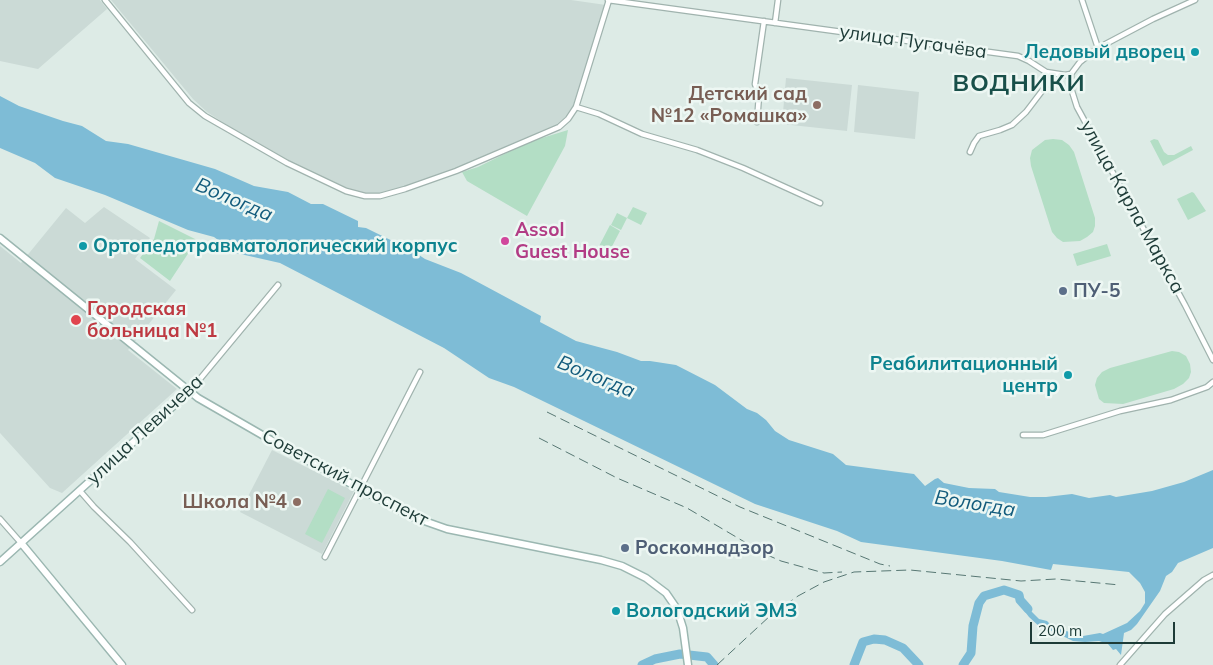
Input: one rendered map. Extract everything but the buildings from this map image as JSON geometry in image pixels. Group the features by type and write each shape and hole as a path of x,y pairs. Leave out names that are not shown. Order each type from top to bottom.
{"street":[{"path":"105,0 189,103 205,116 287,163 346,191 365,196 380,196 405,190 456,171 559,127 568,119 576,106 608,0"},
{"name":"улица Пугачёва","path":"608,0 1018,56 1046,72 1071,74"},
{"path":"774,23 778,0"},
{"path":"1082,0 1098,48"},
{"path":"1071,74 1080,62 1098,48 1153,19 1195,0"},
{"path":"756,122 759,95 755,84 764,22"},
{"path":"970,152 979,136 1012,125 1026,112 1055,74"},
{"name":"улица Карла Маркса","path":"1071,74 1071,88 1077,107 1213,360"},
{"path":"576,106 600,114 642,134 697,150 743,168 820,203"},
{"name":"Советский проспект","path":"0,238 198,398 360,488 414,516 447,529 597,559 622,566 656,585 673,601 680,617 688,665"},
{"name":"улица Левичева","path":"0,562 190,391 278,285"},
{"path":"325,557 420,372"},
{"path":"1023,435 1043,435 1120,411 1171,400 1207,387 1213,382"},
{"path":"80,490 192,610"},
{"path":"0,519 122,665"},
{"path":"1120,665 1165,614 1204,580 1213,575"}],"shaded area":[{"path":"0,0 100,0 107,9 38,69 0,61"},
{"path":"111,0 571,0 606,5 573,106 557,124 456,168 404,187 378,194 365,194 347,188 288,160 207,112 193,99"},
{"name":"Детский сад №12 «Ромашка»","path":"786,78 852,85 847,131 782,124"},
{"path":"858,85 919,92 915,139 854,132"},
{"name":"Городская больница №1","path":"104,207 150,238 135,259 176,290 128,350 177,389 62,493 50,488 0,433 0,246 21,263 66,208 85,223"},
{"name":"Школа №4","path":"272,450 354,491 322,554 240,512"}],"green space":[{"path":"568,130 565,146 527,216 467,181 462,172 478,167 529,142"},
{"path":"1045,140 1062,140 1074,152 1095,218 1093,232 1080,241 1063,242 1052,232 1031,166 1032,150"},
{"path":"1158,140 1164,152 1168,155 1174,155 1191,146 1193,150 1163,166 1150,141"},
{"path":"1192,192 1206,211 1188,220 1177,199"},
{"path":"633,207 647,213 641,225 627,218"},
{"path":"617,213 627,218 621,230 611,225"},
{"path":"159,221 197,240 170,281 140,258 154,239"},
{"path":"610,225 620,231 606,258 596,252"},
{"path":"1107,244 1111,256 1077,266 1073,254"},
{"path":"1172,351 1186,356 1190,364 1191,372 1189,378 1183,384 1174,389 1123,404 1104,403 1099,399 1095,385 1097,378 1102,372 1110,368"},
{"path":"328,489 345,498 322,543 305,534"}],"water":[{"name":"Вологда","path":"0,96 19,106 82,126 106,141 128,144 215,169 254,186 288,192 311,204 323,204 358,221 358,227 366,228 413,251 425,259 461,273 541,316 540,322 576,341 617,352 641,361 676,365 715,385 747,409 757,413 775,431 789,440 833,454 846,465 914,474 925,486 938,478 944,483 969,488 995,489 999,492 1030,497 1072,494 1089,498 1110,495 1116,497 1152,491 1184,482 1213,470 1213,548 1178,563 1172,572 1166,576 1160,591 1137,624 1131,630 1124,633 1121,655 1116,649 1113,650 1108,644 1099,641 1073,641 1046,628 1041,628 1022,608 1020,600 1039,619 1047,621 1053,627 1083,636 1103,634 1127,623 1140,611 1145,603 1145,592 1140,583 1129,572 1053,564 1051,570 1002,561 861,542 837,531 755,504 514,387 489,378 444,348 280,263 236,253 214,237 188,230 105,195 55,178 35,163 0,148"}],"waterway":[{"path":"963,665 971,653 973,626 979,603 984,596 1004,590 1019,595 1020,600 1028,609"},
{"path":"854,665 863,642 874,639 885,640 903,648 919,665"},
{"path":"642,665 655,659 680,654 707,657 714,665"}],"railway":[{"path":"547,412 740,507 880,564 890,566"},
{"path":"539,438 617,478 687,508 765,554 781,561 824,573 842,572"},
{"path":"717,665 771,615 798,596 824,582 854,572 910,570 1021,581 1056,579 1120,585"}],"place":[{"name":"Ледовый дворец","path":"1195,52"},
{"name":"Детский сад №12 «Ромашка»","path":"817,105"},
{"name":"Assol Guest House","path":"505,241"},
{"name":"Ортопедотравматологический корпус","path":"83,246"},
{"name":"ПУ-5","path":"1063,291"},
{"name":"Городская больница №1","path":"76,320"},
{"name":"Реабилитационный центр","path":"1068,375"},
{"name":"Школа №4","path":"297,502"},
{"name":"Роскомнадзор","path":"625,548"},
{"name":"Вологодский ЭМЗ","path":"616,611"}],"district":[{"name":"ВОДНИКИ","path":"1019,84"}]}
